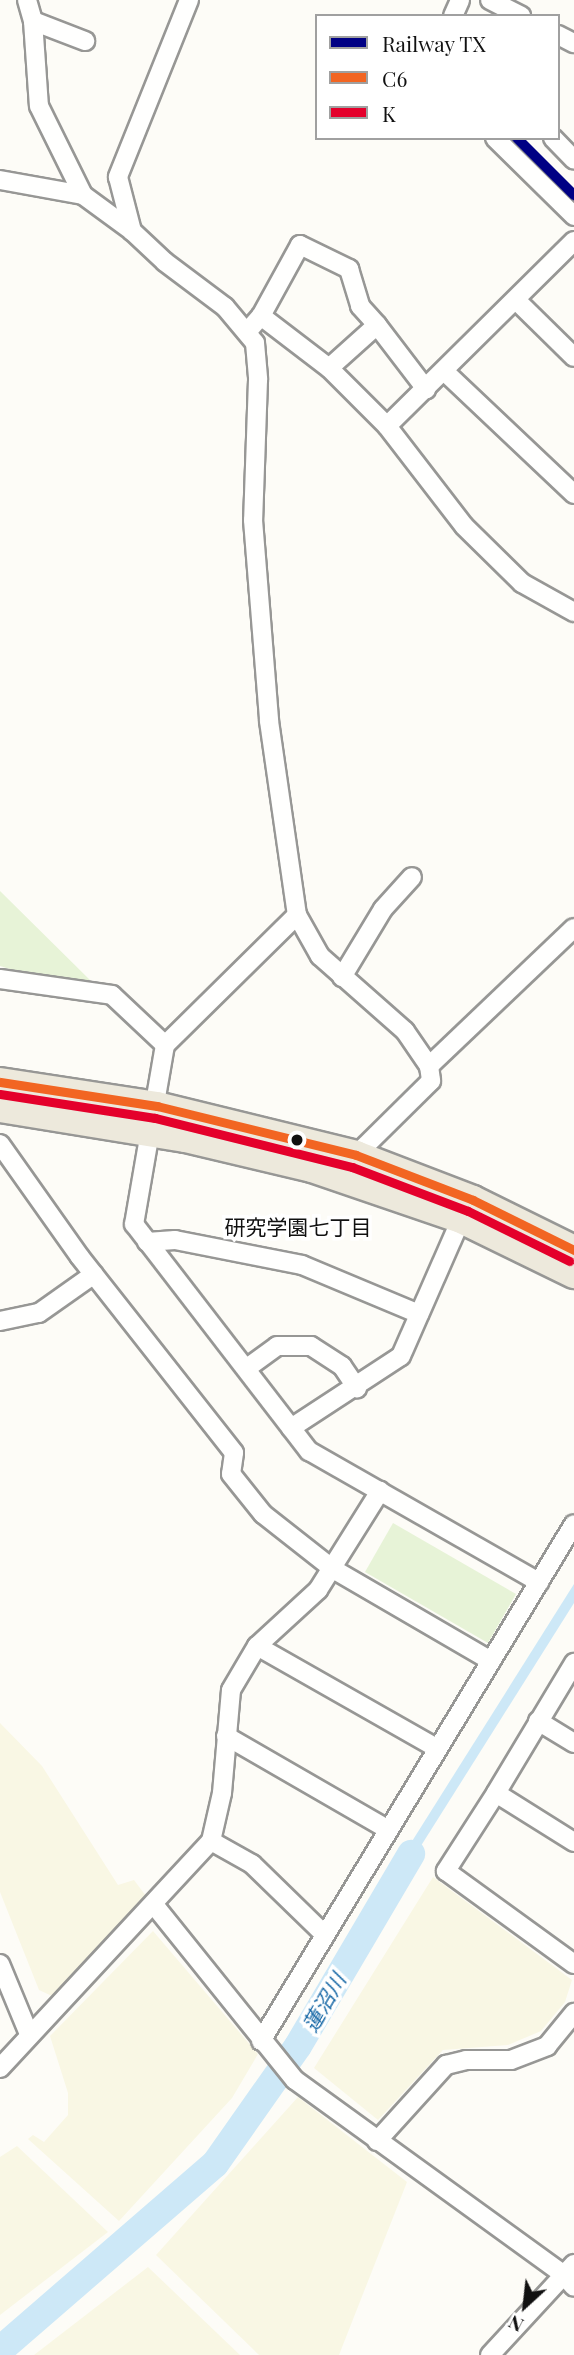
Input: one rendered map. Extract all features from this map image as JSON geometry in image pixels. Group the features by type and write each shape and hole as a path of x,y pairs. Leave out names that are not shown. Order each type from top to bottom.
{"main road":[{"path":"0,1082 154,1119 356,1155 473,1200 574,1250"},
{"path":"0,1108 154,1119 312,1168 461,1219 574,1274"}],"street":[{"path":"27,0 33,21 39,106 83,195"},
{"path":"132,231 118,177 189,0"},
{"path":"490,0 517,14"},
{"path":"33,21 85,41"},
{"path":"497,140 574,216"},
{"path":"555,140 574,160"},
{"path":"0,191 9,181 83,195 225,307 255,343 258,380 253,520 269,721 297,915 320,956 405,1031 429,1066 431,1081 356,1155"},
{"path":"387,426 574,241"},
{"path":"247,331 261,316 300,245 349,269 360,306 426,389"},
{"path":"516,300 574,358"},
{"path":"261,316 329,368 387,426 464,526 522,583 574,612"},
{"path":"329,368 377,325"},
{"path":"444,371 574,494"},
{"path":"342,977 383,909 412,877"},
{"path":"297,915 165,1045 134,1224 309,1451 539,1582"},
{"path":"429,1066 574,928"},
{"path":"0,979 112,995 165,1045"},
{"path":"0,1144 94,1273 234,1453 230,1474 263,1514 333,1569 491,1661"},
{"path":"291,1428 357,1388 401,1356 461,1219"},
{"path":"147,1242 174,1240 302,1265 419,1314"},
{"path":"0,1321 38,1313 94,1273"},
{"path":"247,1368 276,1346 311,1346 342,1366 357,1388"},
{"path":"0,2067 155,1906 211,1841 222,1793 231,1690 257,1646 318,1590 380,1491"},
{"path":"266,2047 326,1935 574,1524"},
{"path":"257,1646 438,1749"},
{"path":"574,1663 446,1871 574,1964"},
{"path":"538,1721 574,1743"},
{"path":"226,1736 389,1830"},
{"path":"496,1793 574,1842"},
{"path":"211,1841 252,1864 326,1935"},
{"path":"155,1906 295,2080 377,2141 568,2269 574,2287"},
{"path":"0,1964 29,2034"},
{"path":"377,2141 446,2065 466,2060 511,2060 547,2046 574,2013"},
{"path":"490,2355 568,2269"}],"shaded area":[{"path":"0,1723 42,1766 118,1885 134,1880 146,1896 52,1996 39,1990 0,1892"},
{"path":"433,1877 572,1980 565,2002 541,2031 508,2045 443,2050 378,2120 314,2068"},
{"path":"153,1931 258,2054 232,2098 119,2221 28,2139 33,2135 44,2142 68,2115 68,2093 50,2036"},
{"path":"298,2097 407,2182 339,2355 259,2355 156,2255"},
{"path":"17,2146 108,2232 0,2315 0,2157"},
{"path":"148,2267 240,2355 34,2355"}],"green space":[{"path":"0,891 92,982 86,987 9,975 10,969 0,966"},
{"path":"393,1523 516,1594 488,1643 365,1572"}],"water":[{"path":"574,1584 574,1603 395,1887 387,1881"}],"waterway":[{"name":"蓮沼川","path":"0,2350 215,2164 298,2046 411,1854"}],"rail line":[{"name":"TX","path":"519,140 574,195"}],"transit line":[{"name":"C6","path":"0,1082 157,1106 356,1155 473,1200 574,1250"},
{"name":"K","path":"0,1094 155,1118 352,1167 468,1211 569,1261"}],"district":[{"name":"研究学園七丁目","path":"298,1226"}]}
